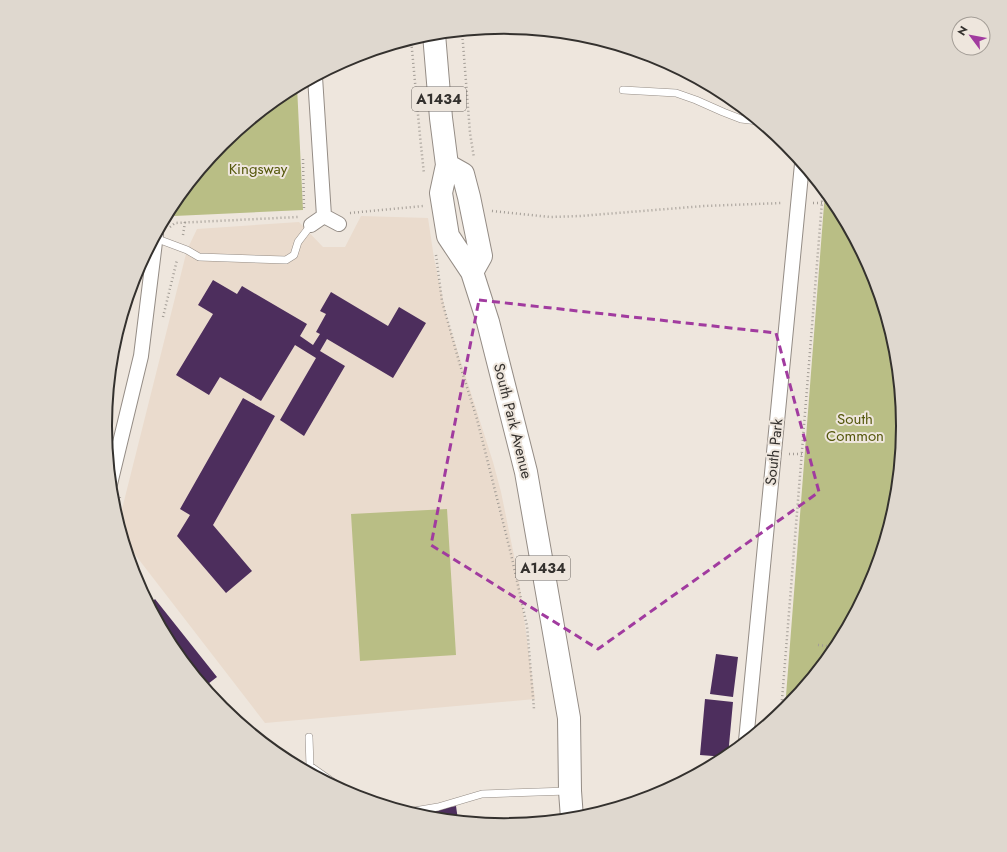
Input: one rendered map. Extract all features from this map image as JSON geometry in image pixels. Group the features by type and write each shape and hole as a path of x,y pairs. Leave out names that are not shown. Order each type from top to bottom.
{"main road":[{"name":"South Park Avenue","path":"435,40 439,98 447,164 441,193 448,236 472,272 488,322 526,472 569,718 572,812"},
{"path":"447,164 463,174 469,197 481,256 472,272"}],"street":[{"path":"315,83 324,216"},
{"name":"South Park","path":"747,733 801,172"},
{"path":"324,216 339,224"},
{"path":"311,224 324,216"},
{"path":"114,468 141,356 153,250"}],"lane":[{"path":"624,90 676,93 741,119 748,120"},
{"path":"159,239 187,250 199,257 286,260 294,255 298,242 311,224"},
{"path":"309,737 310,766 315,770"},
{"path":"424,809 438,807 482,794 570,791"}],"path":[{"path":"462,36 470,133 475,163"},
{"path":"412,45 424,175"},
{"path":"782,702 822,199"},
{"path":"491,211 550,217 704,206 787,203"},
{"path":"436,251 442,301 477,419 527,626 534,709"},
{"path":"818,645 828,646"}],"highlighted area":[{"path":"479,300 776,333 819,492 598,649 431,545"}],"shaded area":[{"path":"361,216 428,218 434,258 447,318 493,462 501,492 519,580 535,699 265,723 131,550 121,512 187,250 197,229 299,222 323,247 345,247"}],"green space":[{"name":"Kingsway","path":"297,93 303,210 174,216 193,187 226,149 265,115"},
{"name":"South Common","path":"824,201 843,230 855,253 875,300 888,350 892,375 895,400 895,452 888,502 875,552 866,576 843,622 829,644 814,665 786,698"},
{"path":"447,509 456,655 360,661 351,514"}],"building":[{"path":"213,280 237,294 242,286 307,324 300,336 313,345 320,334 316,332 326,314 320,311 331,292 388,326 399,307 426,323 393,378 327,339 320,351 345,366 304,436 280,420 316,358 295,345 261,401 220,377 209,395 176,375 213,314 198,305"},
{"path":"243,398 275,416 213,525 252,571 226,593 177,536 190,515 180,509"},
{"path":"155,599 217,677 209,683 178,644 153,601"},
{"path":"716,654 738,657 733,697 710,694"},
{"path":"705,699 733,702 729,746 714,756 700,755"},
{"path":"456,806 457,815 436,812 436,809"}]}
